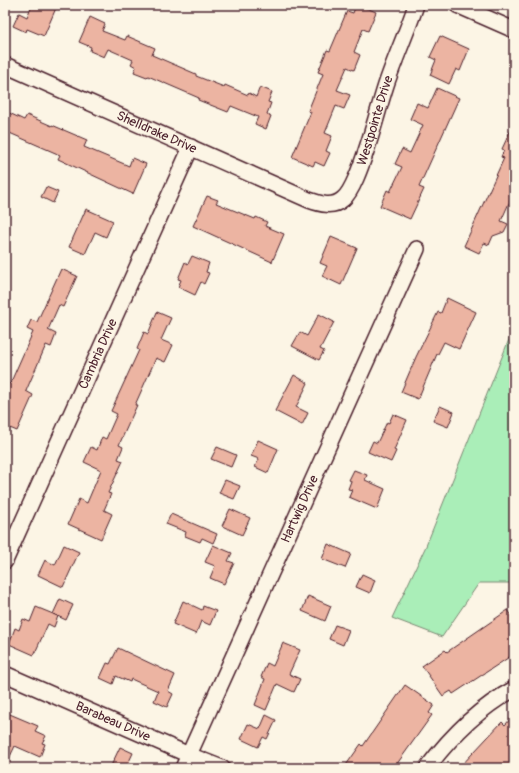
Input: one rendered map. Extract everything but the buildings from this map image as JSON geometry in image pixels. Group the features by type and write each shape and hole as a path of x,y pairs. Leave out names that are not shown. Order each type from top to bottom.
{"street":[{"name":"Westpointe Drive","path":"309,200 325,205 335,204 344,199 351,188 369,143 386,86 416,5"},
{"path":"457,5 514,30"},
{"name":"Shelldrake Drive","path":"5,65 309,200"},
{"name":"Cambria Drive","path":"5,561 190,147"},
{"name":"Hartwig Drive","path":"186,761 417,249"},
{"name":"Barabeau Drive","path":"5,674 186,761 222,768"},
{"path":"427,768 447,743 478,713 501,696 514,689"}],"green space":[{"path":"514,327 514,583 479,583 442,637 392,618 426,546"}]}
